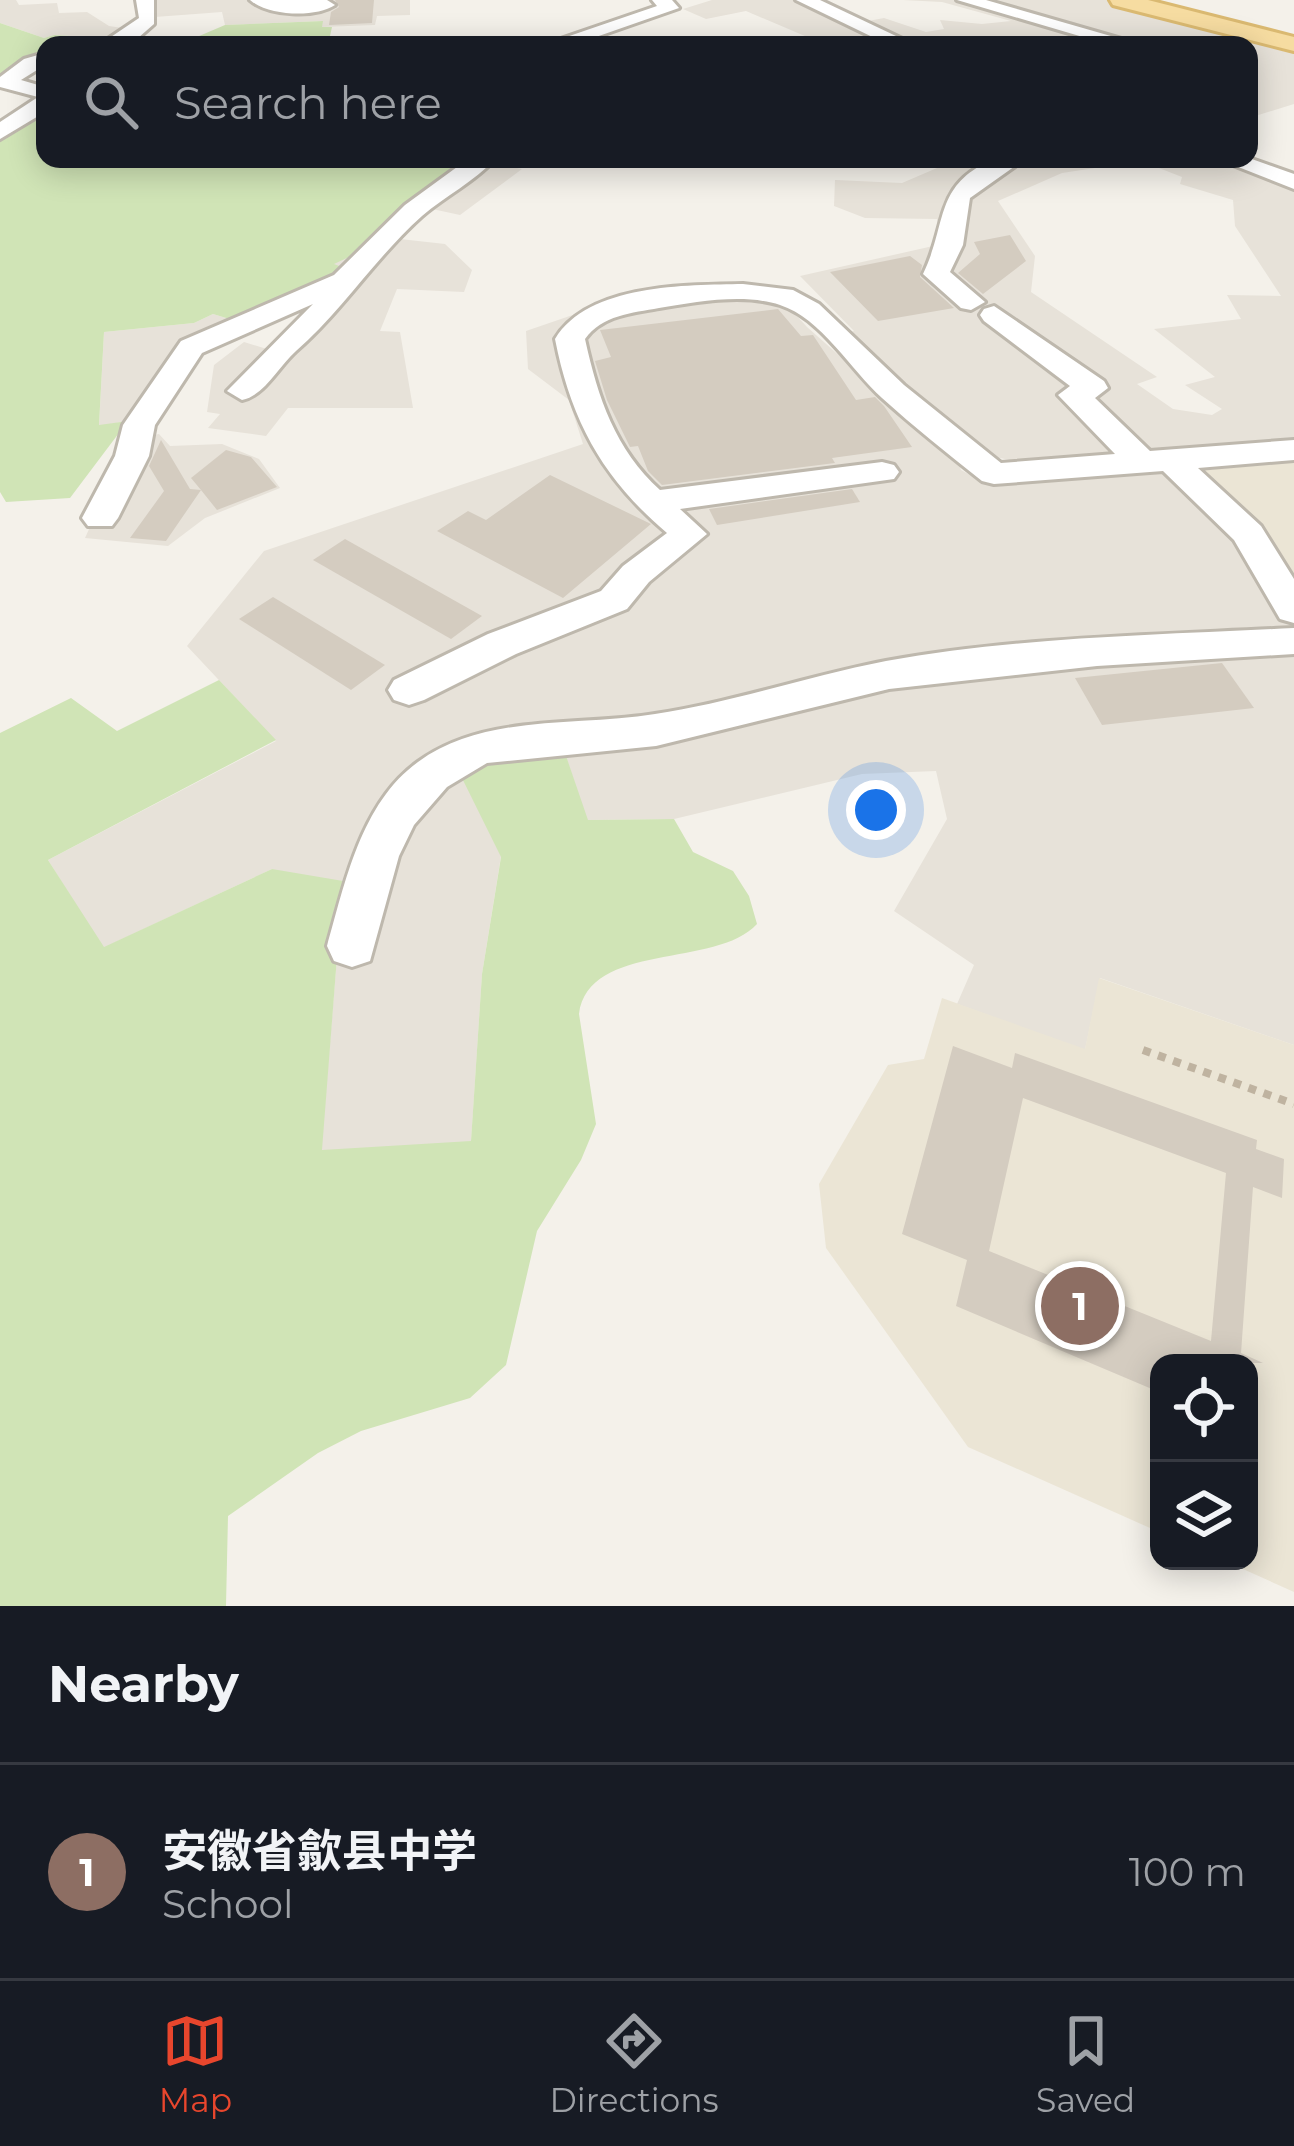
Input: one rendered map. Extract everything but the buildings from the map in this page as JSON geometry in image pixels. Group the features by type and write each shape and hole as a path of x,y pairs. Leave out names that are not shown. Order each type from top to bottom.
{"main road":[{"path":"1118,2 1294,44"}],"street":[{"path":"129,36 148,20 145,1 168,0"},
{"path":"259,0 271,7 326,8"},
{"path":"581,36 670,8 661,0"},
{"path":"806,0 885,36"},
{"path":"966,0 1099,36"},
{"path":"36,62 6,82 36,94"},
{"path":"0,132 36,105"},
{"path":"242,391 282,348 315,322 344,281 414,210 471,168"},
{"path":"993,168 954,206 950,245 936,274 1093,388 1074,395 1256,543 1294,610"},
{"path":"1255,168 1294,182"},
{"path":"100,518 132,456 139,425 191,347 344,281"},
{"path":"409,690 502,644 614,600 636,574 689,534 626,479 596,430 570,339 578,325 607,311 702,296 760,295 798,302 883,383 994,474 1294,450"},
{"path":"651,502 882,472"},
{"path":"352,946 376,856 397,814 430,775 478,748 656,730 889,675 1097,652 1294,641"}],"path":[{"path":"1143,1050 1294,1104"}],"shaded area":[{"path":"0,0 16,0 19,5 57,3 59,13 87,12 109,26 129,29 122,36 38,36 0,23"},
{"path":"153,0 410,0 410,15 377,16 375,25 321,27 321,21 225,25 222,12 155,17"},
{"path":"712,0 801,0 879,36 805,36 746,11 706,19 683,9"},
{"path":"903,0 1113,0 1252,36 896,36 863,22 884,18 926,32 944,29 940,20 1011,21 942,2"},
{"path":"1258,38 1294,47 1294,104 1258,115"},
{"path":"478,168 522,169 460,215 423,207"},
{"path":"937,168 1095,168 1062,173 998,201 1035,256 1031,292 1157,377 1137,384 1173,409 1212,415 1222,409 1185,385 1215,377 1154,329 1241,319 1227,295 1281,296 1235,226 1233,200 1180,184 1182,177 1159,168 1244,168 1294,185 1294,443 1015,461 990,456 844,334 854,331 800,276 942,244 937,219 865,218 834,206 835,180 902,183"},
{"path":"382,237 445,244 472,270 464,292 397,289 380,331 400,332 413,408 288,408 266,436 208,428 220,414 207,412 214,365 244,342 270,350 302,325 346,269 331,264"},
{"path":"773,290 807,327 958,461 961,470 983,482 1141,469 1206,470 1206,485 1282,558 1294,584 1294,1045 1100,978 1085,1050 957,1004 974,965 894,911 947,819 936,771 862,774 674,819 587,820 564,751 459,770 501,856 482,974 471,1142 321,1151 337,957 272,869 103,948 48,860 276,741 187,646 264,551 583,444 569,400 528,369 526,331 628,296"},
{"path":"213,314 236,321 194,342 139,419 99,426 104,332 194,323"},
{"path":"159,434 170,446 222,444 259,459 280,488 205,518 168,546 85,538 129,440"},
{"path":"1294,462 1294,584 1282,558 1206,484 1206,470"},
{"path":"1099,978 1294,1045 1294,1592 1245,1570 1258,1570 1258,1354 1150,1354 1150,1528 968,1447 826,1248 819,1184 888,1065 924,1059 942,998 1085,1049"}],"green space":[{"path":"323,21 322,27 332,27 330,36 199,36 225,25"},
{"path":"0,23 38,36 36,62 0,80"},
{"path":"36,111 36,168 467,168 364,250 334,264 347,269 236,321 213,314 194,323 104,332 99,425 128,421 70,498 6,502 0,492 0,135"},
{"path":"219,680 276,740 48,860 104,947 272,869 349,882 337,957 322,1150 471,1141 482,974 501,857 458,770 493,755 564,750 588,820 674,819 693,852 733,871 749,896 757,924 738,938 713,947 629,965 605,975 588,991 579,1014 596,1124 581,1160 537,1231 506,1365 470,1398 361,1431 318,1453 228,1516 226,1606 0,1606 0,733 71,698 117,731"}],"place":[{"name":"安徽省歙县中学","path":"1080,1306"}]}
